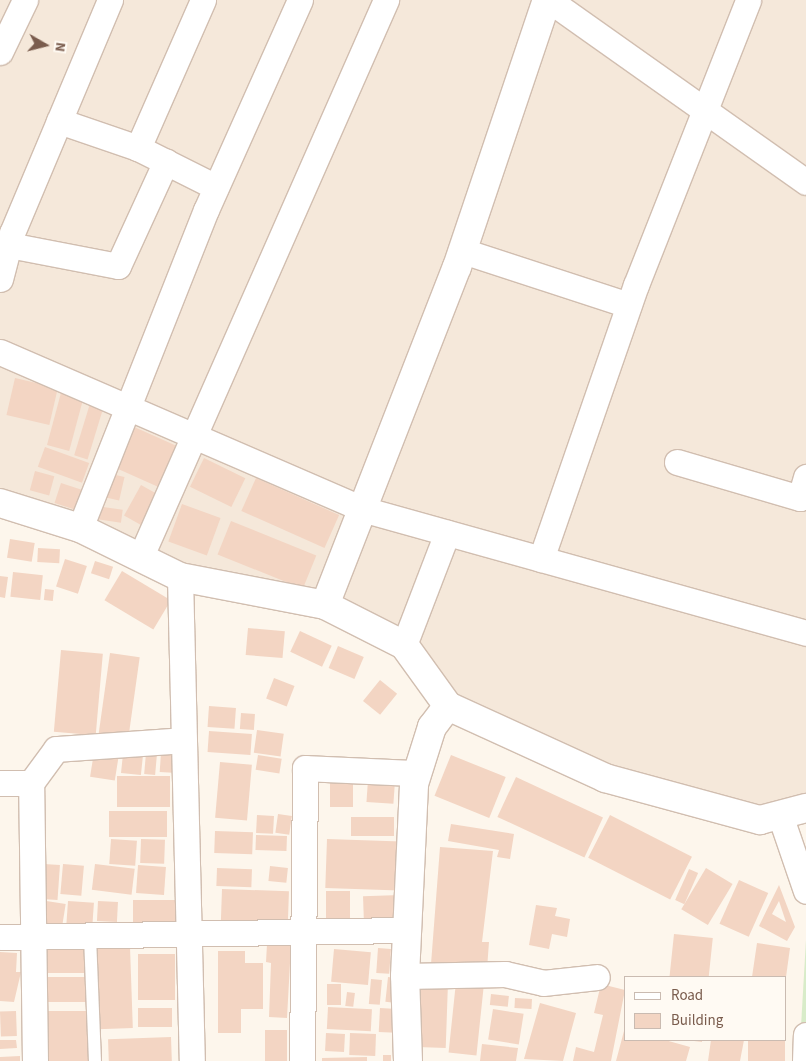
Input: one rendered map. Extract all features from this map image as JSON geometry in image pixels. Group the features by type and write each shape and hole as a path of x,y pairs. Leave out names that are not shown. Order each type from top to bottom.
{"street":[{"path":"0,52 25,0"},
{"path":"0,280 9,245 110,0"},
{"path":"138,148 203,0"},
{"path":"80,528 126,405 216,187 300,0"},
{"path":"140,556 195,436 386,0"},
{"path":"325,605 463,250 548,0 806,182"},
{"path":"541,559 628,305 706,111 748,0"},
{"path":"59,121 138,148 216,187"},
{"path":"9,245 118,266 166,162"},
{"path":"463,250 628,305"},
{"path":"0,352 126,405 362,509 806,633"},
{"path":"676,462 800,498 806,477"},
{"path":"0,503 80,528 180,577 325,605 404,645 448,706 605,778 760,820 806,808"},
{"path":"404,645 447,533"},
{"path":"180,577 192,1061"},
{"path":"408,1061 405,976 418,773 432,727 448,706"},
{"path":"35,1061 31,783 56,749 184,740"},
{"path":"302,1061 305,768 418,773"},
{"path":"0,783 31,783"},
{"path":"780,815 806,891"},
{"path":"0,937 189,936 407,930"},
{"path":"405,976 505,974 543,983 597,977"},
{"path":"805,1061 806,1035"}],"lane":[{"path":"90,936 95,1061"}],"shaded area":[{"path":"0,0 806,0 806,808 780,815 605,778 448,706 404,645 325,605 180,577 0,503"}],"green space":[{"path":"806,940 806,1061 799,1061"}],"building":[{"path":"15,378 58,388 49,425 6,415"},
{"path":"62,389 84,395 69,451 47,445"},
{"path":"92,397 105,401 88,459 74,455"},
{"path":"132,426 177,446 158,487 114,467"},
{"path":"45,447 89,463 82,483 38,467"},
{"path":"204,458 245,478 231,507 190,487"},
{"path":"35,471 54,476 49,495 30,490"},
{"path":"107,473 125,477 119,500 102,496"},
{"path":"256,478 339,515 324,548 241,511"},
{"path":"61,483 85,491 78,511 55,503"},
{"path":"141,485 161,496 144,527 124,516"},
{"path":"182,504 221,518 207,556 168,542"},
{"path":"96,506 123,510 121,523 94,519"},
{"path":"231,521 316,555 303,589 218,554"},
{"path":"10,539 35,543 32,562 7,558"},
{"path":"38,548 60,549 59,563 37,562"},
{"path":"65,559 87,566 78,594 56,587"},
{"path":"95,561 113,567 109,579 91,573"},
{"path":"122,571 171,600 153,630 104,600"},
{"path":"13,572 43,575 40,600 10,597"},
{"path":"0,576 8,577 5,598 0,597"},
{"path":"45,589 54,590 53,601 44,600"},
{"path":"248,628 285,631 283,658 246,655"},
{"path":"300,631 332,646 322,667 290,652"},
{"path":"338,646 364,657 354,679 329,668"},
{"path":"61,650 103,654 96,735 54,732"},
{"path":"110,653 140,657 128,742 98,738"},
{"path":"274,678 295,686 287,706 266,699"},
{"path":"380,680 397,694 380,715 363,701"},
{"path":"209,706 236,708 234,729 208,727"},
{"path":"241,713 255,714 254,730 240,729"},
{"path":"257,730 284,734 281,757 254,753"},
{"path":"209,731 252,734 250,755 208,752"},
{"path":"94,752 119,756 115,781 90,777"},
{"path":"146,753 157,754 155,775 144,774"},
{"path":"161,753 174,754 173,773 160,772"},
{"path":"123,754 143,756 141,775 121,773"},
{"path":"258,755 282,759 279,774 256,770"},
{"path":"451,755 506,777 489,818 435,796"},
{"path":"220,762 252,765 247,821 215,818"},
{"path":"117,776 170,776 170,807 117,807"},
{"path":"516,777 603,818 584,857 497,817"},
{"path":"368,780 395,782 393,804 366,802"},
{"path":"330,783 353,783 353,807 330,807"},
{"path":"109,811 167,811 167,837 109,837"},
{"path":"278,814 292,816 289,835 275,833"},
{"path":"257,815 274,816 273,834 256,833"},
{"path":"610,815 692,857 670,900 588,858"},
{"path":"351,817 394,817 394,836 351,836"},
{"path":"451,824 514,834 510,859 497,857 499,850 448,841"},
{"path":"215,831 253,832 252,854 214,853"},
{"path":"256,835 287,836 286,851 255,850"},
{"path":"111,839 137,841 135,866 109,864"},
{"path":"141,839 165,840 164,864 140,863"},
{"path":"327,839 401,842 399,891 325,888"},
{"path":"440,847 493,851 482,942 489,942 487,969 431,964"},
{"path":"44,864 60,865 58,900 42,899"},
{"path":"63,864 84,866 81,896 60,894"},
{"path":"95,864 135,869 132,895 92,890"},
{"path":"138,865 166,867 164,895 136,893"},
{"path":"270,866 288,868 286,883 268,881"},
{"path":"217,868 252,869 251,887 216,886"},
{"path":"706,868 733,884 708,925 681,909"},
{"path":"689,869 698,873 684,904 675,900"},
{"path":"739,880 768,893 749,937 719,924"},
{"path":"779,885 795,927 787,941 759,926","holes":["779,901 786,922 772,914"]},
{"path":"222,889 289,891 288,923 221,921"},
{"path":"326,891 350,891 350,921 326,921"},
{"path":"400,895 401,925 364,926 363,896"},
{"path":"40,900 66,904 62,928 36,924"},
{"path":"133,900 175,900 175,930 133,930"},
{"path":"68,901 94,903 92,926 66,924"},
{"path":"98,901 118,902 117,922 97,921"},
{"path":"536,905 557,908 555,916 570,919 567,937 552,934 549,949 529,945"},
{"path":"674,934 713,938 709,976 670,976"},
{"path":"757,943 790,948 786,977 752,976"},
{"path":"267,944 291,945 287,1018 269,1017 271,963 266,962"},
{"path":"130,947 133,1028 98,1029 95,948"},
{"path":"378,948 391,949 389,974 376,973"},
{"path":"47,949 85,949 85,973 47,973"},
{"path":"334,949 371,952 368,985 331,982"},
{"path":"218,951 245,951 245,963 263,963 263,1009 241,1009 241,1033 218,1033"},
{"path":"0,952 17,953 16,972 21,972 14,1002 0,1001"},
{"path":"138,954 175,954 175,1000 138,1000"},
{"path":"47,977 89,977 89,1002 47,1002"},
{"path":"388,977 397,978 394,1003 385,1002"},
{"path":"371,979 382,980 380,1005 369,1004"},
{"path":"420,982 448,983 446,1048 418,1047"},
{"path":"456,982 484,985 476,1056 449,1053"},
{"path":"327,984 341,984 341,1005 327,1005"},
{"path":"601,984 624,990 611,1061 573,1061 576,1047 594,1052 603,1015 594,1013"},
{"path":"347,992 355,993 353,1007 345,1006"},
{"path":"491,994 509,996 508,1007 490,1005"},
{"path":"515,998 532,999 531,1009 514,1008"},
{"path":"540,1003 576,1013 563,1061 524,1059"},
{"path":"328,1007 372,1009 371,1031 327,1029"},
{"path":"138,1008 172,1008 172,1027 138,1027"},
{"path":"380,1008 397,1009 396,1033 379,1032"},
{"path":"493,1009 524,1014 519,1044 488,1040"},
{"path":"16,1011 17,1036 1,1037 0,1012"},
{"path":"44,1011 90,1011 90,1061 44,1061"},
{"path":"265,1030 287,1030 287,1061 265,1061"},
{"path":"624,1031 624,1041 669,1041 690,1047 686,1061 616,1061"},
{"path":"326,1033 345,1034 344,1052 325,1051"},
{"path":"350,1033 376,1034 375,1056 349,1055"},
{"path":"171,1037 172,1061 109,1061 108,1039"},
{"path":"0,1040 16,1040 17,1048 0,1049"},
{"path":"711,1041 744,1041 740,1061 708,1061"},
{"path":"748,1041 785,1041 785,1061 748,1061"},
{"path":"482,1044 518,1048 516,1061 480,1061"},
{"path":"383,1055 391,1055 391,1061 383,1061"},
{"path":"20,1056 20,1061 0,1061 0,1057"},
{"path":"367,1057 367,1061 322,1061 322,1058"}]}
